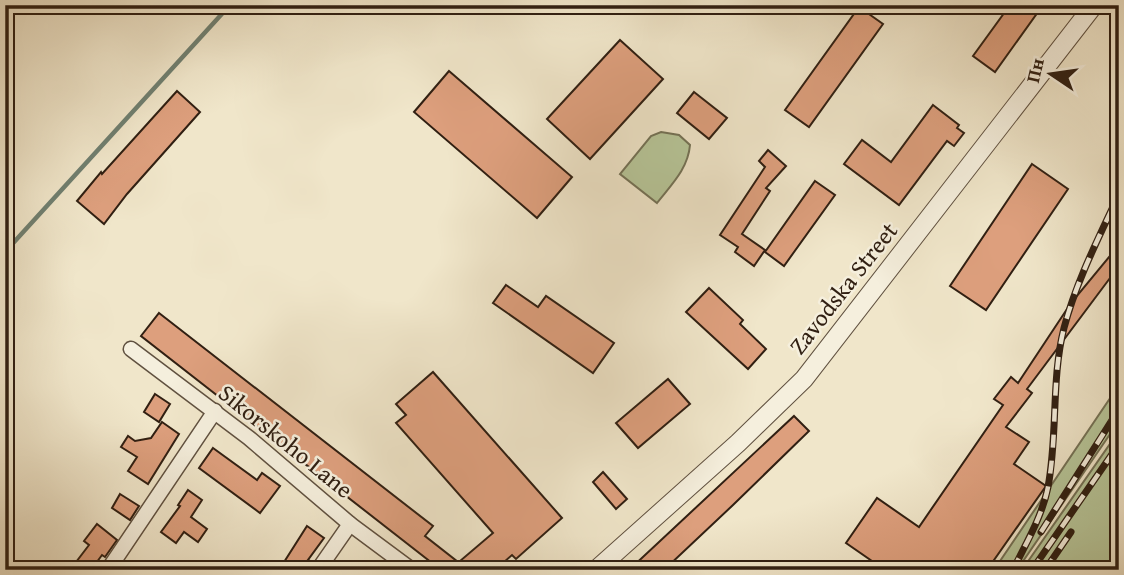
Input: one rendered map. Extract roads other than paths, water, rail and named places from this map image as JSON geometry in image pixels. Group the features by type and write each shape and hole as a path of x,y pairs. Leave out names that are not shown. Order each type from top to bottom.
{"street":[{"name":"Zavodska Street","path":"596,570 738,443 804,379 1094,5"},
{"name":"Sikorskoho Lane","path":"131,349 215,411 350,524 412,570"},
{"path":"108,570 215,411"},
{"path":"318,570 350,524"}],"waterway":[{"path":"5,252 230,5"}],"railway":[{"path":"1013,570 1038,519 1048,487 1057,367 1064,328 1081,277 1119,194"},
{"path":"1041,532 1119,409"},
{"path":"1032,570 1119,444"},
{"path":"1045,570 1071,532"}]}
